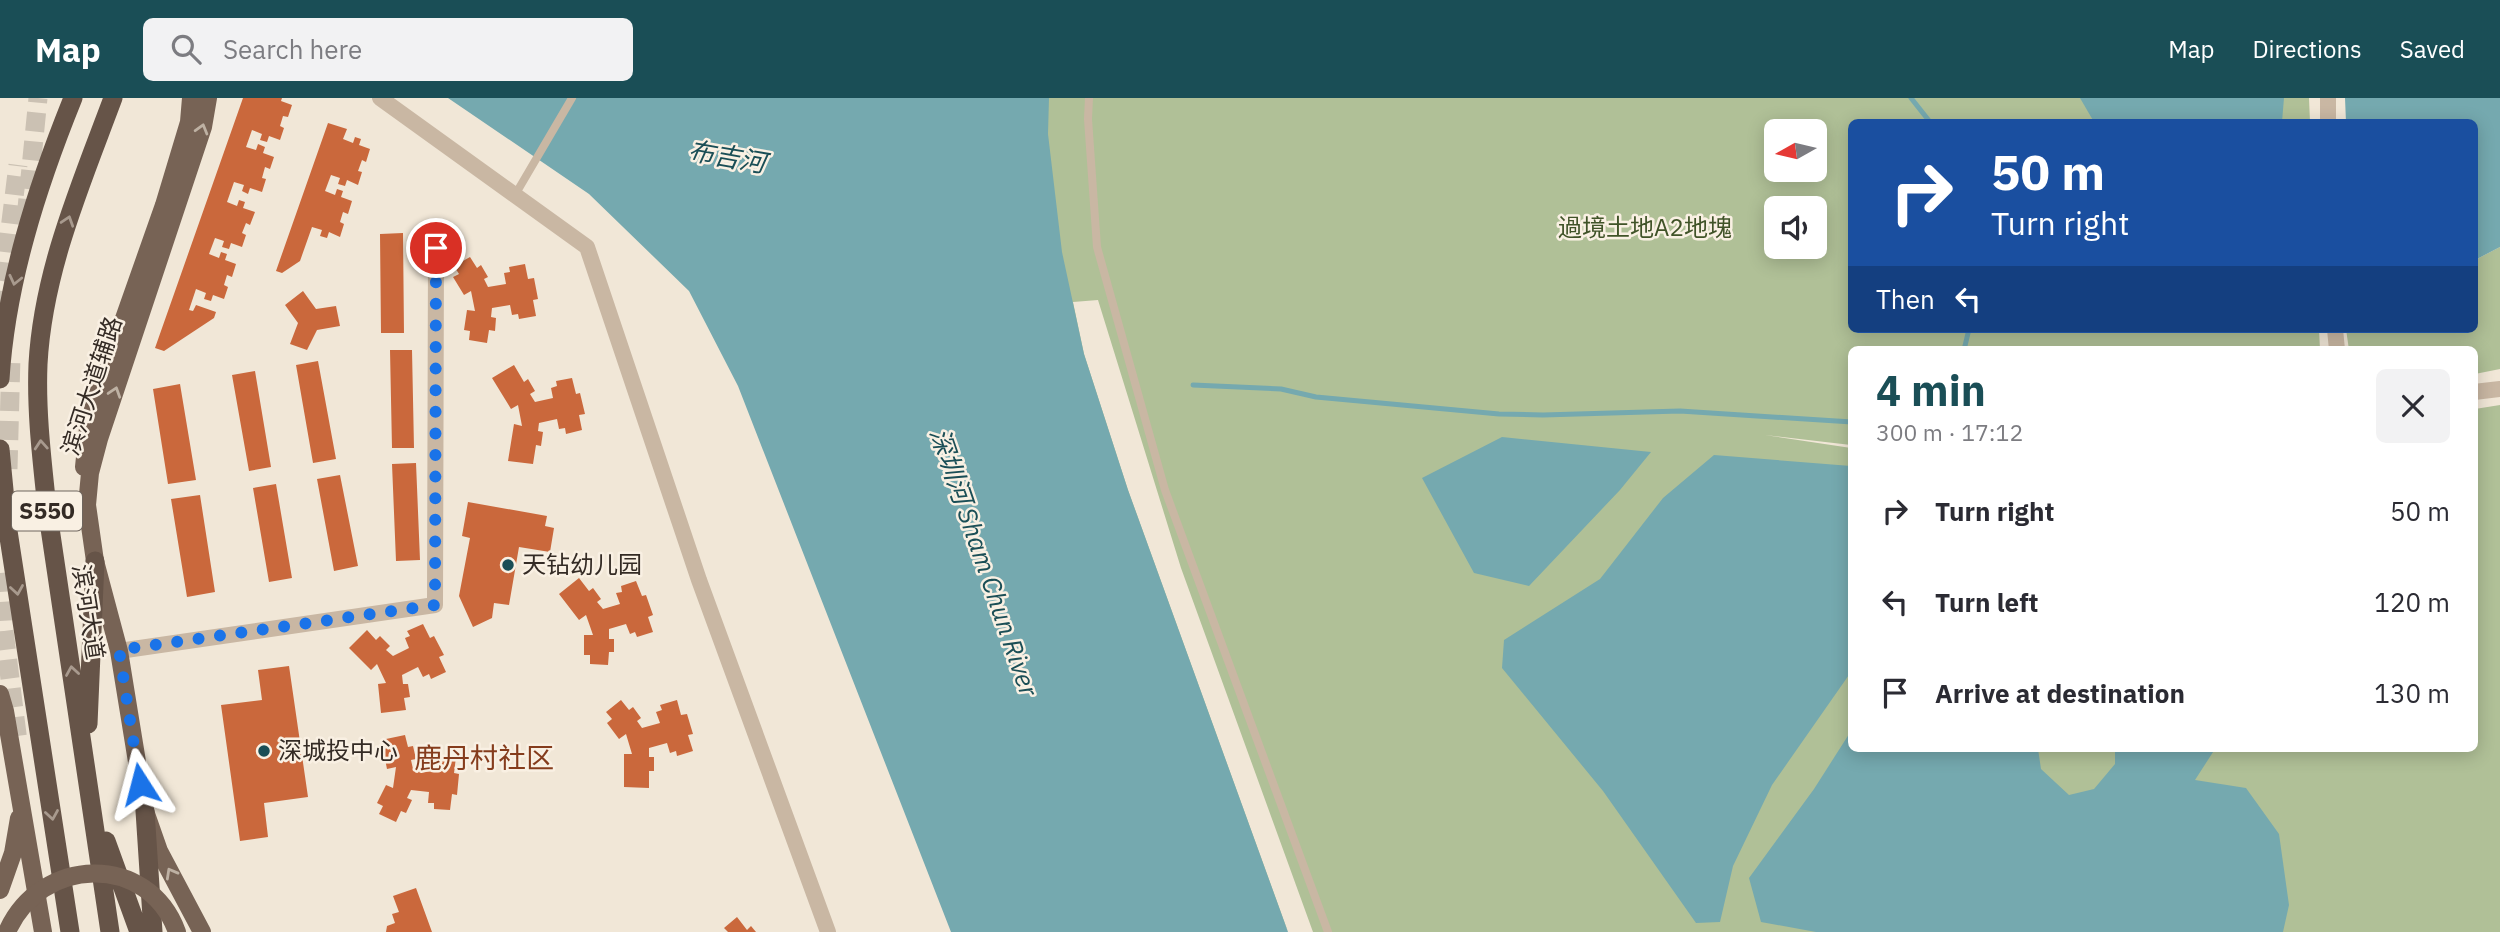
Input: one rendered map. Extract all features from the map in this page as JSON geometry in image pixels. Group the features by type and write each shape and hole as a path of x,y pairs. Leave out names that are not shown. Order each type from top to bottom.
{"highway":[{"path":"0,379 2,347 9,310 30,222 56,139 73,98"},
{"name":"滨河大道","path":"110,932 47,508 40,439 38,364 52,275 68,219 113,98"},
{"name":"S550","path":"0,449 8,531 70,932"},
{"path":"86,764 93,654 95,561"},
{"path":"92,804 139,932"},
{"path":"145,811 153,932"}],"main road":[{"path":"87,505 83,470 88,428 164,205 189,122 191,98"},
{"name":"滨河大道辅路","path":"202,932 159,851 145,811 119,650 95,561 87,505 90,473 99,439 203,127 208,98"},
{"path":"0,694 43,932"},
{"path":"0,890 13,853 19,821 19,794"},
{"path":"7,932 22,906 50,883 81,873 100,873 127,880 151,895 165,910 177,932"}],"street":[{"path":"380,98 587,247 699,580 828,932"},
{"path":"2328,98 2328,119"},
{"path":"119,650 435,605 436,248"},
{"path":"2478,391 2500,388"}],"lane":[{"path":"515,195 572,98"},
{"path":"1089,98 1088,119 1097,247 1165,490 1328,932"}],"green space":[{"name":"過境土地A2地塊","path":"1028,98 2309,98 2310,119 1848,119 1848,333 2319,333 2320,346 1848,346 1848,445 1765,435 1848,448 1848,752 2478,752 2478,409 2500,405 2500,932 1313,932 1181,568 1098,300 1073,302 1084,354 1128,490 1288,932 1113,529"},
{"path":"2500,247 2500,369 2478,373 2478,346 2348,346 2347,333 2478,333 2478,258"}],"water":[{"path":"448,98 1049,98 1048,134 1062,252 1084,354 1128,490 1288,932 951,932 738,386 689,291 589,194"},
{"path":"2080,98 2284,98 2282,119 2092,119"},
{"path":"2345,98 2500,98 2500,247 2478,258 2478,119 2346,119"},
{"path":"1502,437 1651,452 1620,490 1529,586 1474,573 1422,478"},
{"path":"1714,455 1848,466 1848,676 1772,785 1733,866 1720,922 1696,923 1603,791 1502,668 1504,640 1600,579 1663,498"},
{"path":"1848,736 1848,752 2038,752 2041,769 2069,795 2094,789 2115,764 2115,752 2213,752 2195,780 2246,788 2279,834 2289,905 2283,932 1816,932 1761,922 1749,878 1814,789"}],"building":[{"path":"243,98 282,98 281,101 292,105 288,117 283,116 280,126 284,128 280,140 269,136 267,142 260,140 262,134 252,130 246,147 256,150 258,144 265,147 263,153 274,157 270,169 265,167 262,178 266,179 262,192 250,188 248,194 242,191 244,185 234,182 227,202 237,206 239,200 245,202 243,208 255,212 250,225 246,223 242,233 246,235 242,247 231,243 229,249 222,247 224,241 215,238 209,254 219,258 221,252 227,254 225,260 236,264 232,277 227,275 224,285 228,287 224,299 213,295 211,301 204,299 206,293 196,289 189,310 193,311 196,305 216,312 214,318 164,351 155,348"},
{"path":"328,123 347,129 343,139 353,143 355,137 361,139 359,145 370,149 366,162 362,160 358,171 362,172 358,185 347,180 345,186 338,184 340,178 331,175 325,191 335,195 337,189 343,191 341,197 352,201 348,214 343,212 340,222 344,224 340,237 329,232 327,238 320,236 322,230 312,227 300,261 282,273 276,271"},
{"path":"403,233 404,333 381,333 380,234"},
{"path":"470,257 477,268 481,265 488,277 484,279 488,287 506,284 504,273 510,272 509,267 525,264 528,279 534,278 538,299 533,300 536,316 519,319 518,314 512,315 510,305 492,308 491,317 496,318 495,331 489,330 487,343 469,340 470,331 464,330 467,310 475,311 471,291 464,295 453,277 459,274 454,266"},
{"path":"303,291 316,309 336,306 340,326 317,330 307,350 290,344 298,323 285,305"},
{"path":"390,350 412,350 414,448 392,448"},
{"path":"318,361 336,459 313,463 296,365"},
{"path":"514,365 524,382 528,379 535,391 530,394 535,402 553,398 551,388 557,386 556,381 572,378 576,394 580,393 585,414 579,415 582,430 566,434 565,428 559,429 557,419 539,423 538,431 543,432 541,446 536,445 533,464 508,461 514,424 522,426 518,405 511,409 492,378"},
{"path":"255,371 271,467 249,471 232,375"},
{"path":"180,384 196,480 168,484 153,389"},
{"path":"416,463 420,560 396,561 392,464"},
{"path":"340,475 358,566 334,571 317,479"},
{"path":"276,484 292,578 269,582 253,488"},
{"path":"200,495 215,592 187,597 171,499"},
{"path":"468,502 547,516 545,526 554,528 550,552 519,547 509,605 494,603 492,618 473,627 459,596 470,538 462,536"},
{"path":"579,578 589,591 593,588 601,599 597,602 603,609 620,604 616,593 622,592 621,586 636,581 642,596 646,595 653,615 648,617 653,632 637,637 635,632 630,634 626,624 609,629 609,639 614,639 614,652 609,652 608,665 590,664 590,655 584,655 584,635 593,635 586,615 579,620 559,594"},
{"path":"423,624 430,638 434,636 444,655 439,657 446,672 431,679 429,674 423,677 418,667 402,675 403,684 408,684 410,697 404,698 406,710 381,713 378,684 386,683 377,664 371,670 349,648 367,630 376,640 380,636 390,646 386,650 393,656 409,648 405,638 410,636 407,631"},
{"name":"深城投中心","path":"289,666 308,797 264,803 268,837 240,841 221,705 262,700 258,670"},
{"path":"621,700 629,710 633,707 641,718 637,721 642,728 660,723 656,712 662,710 660,705 677,700 681,715 687,714 693,734 688,735 693,751 677,756 676,751 670,753 667,743 649,748 649,757 654,757 654,771 649,771 649,788 624,787 624,754 632,754 626,734 619,739 607,723 612,719 606,712"},
{"path":"405,735 408,747 413,746 416,759 411,760 413,769 431,771 432,760 438,761 439,755 456,757 454,773 459,774 457,795 452,794 450,810 434,809 434,803 428,803 429,792 411,790 407,798 412,800 406,813 401,811 396,822 379,814 383,806 377,803 386,785 393,788 396,767 387,769 383,749 389,748 386,739"},
{"path":"416,888 432,932 386,932 387,926 395,923 392,914 399,912 393,896"},
{"path":"737,917 747,930 751,926 756,932 728,932 724,928"}],"waterway":[{"path":"1911,98 1928,119"},
{"path":"1965,346 1968,333"},
{"path":"1193,385 1281,389 1316,397 1499,414 1680,411 1848,422"}],"tunnel":[{"path":"26,218 38,98"},
{"path":"0,310 18,165"},
{"path":"8,469 11,356"},
{"path":"0,573 4,631 18,742"}],"place":[{"name":"天钻幼儿园","path":"508,565"},
{"name":"深城投中心","path":"264,751"}],"district":[{"name":"鹿丹村社区","path":"484,758"}],"route":[{"path":"140,784 119,650 435,605 436,248"}],"water label":[{"name":"布吉河","path":"727,157"},
{"name":"深圳河 Sham Chun River","path":"984,562"}]}
